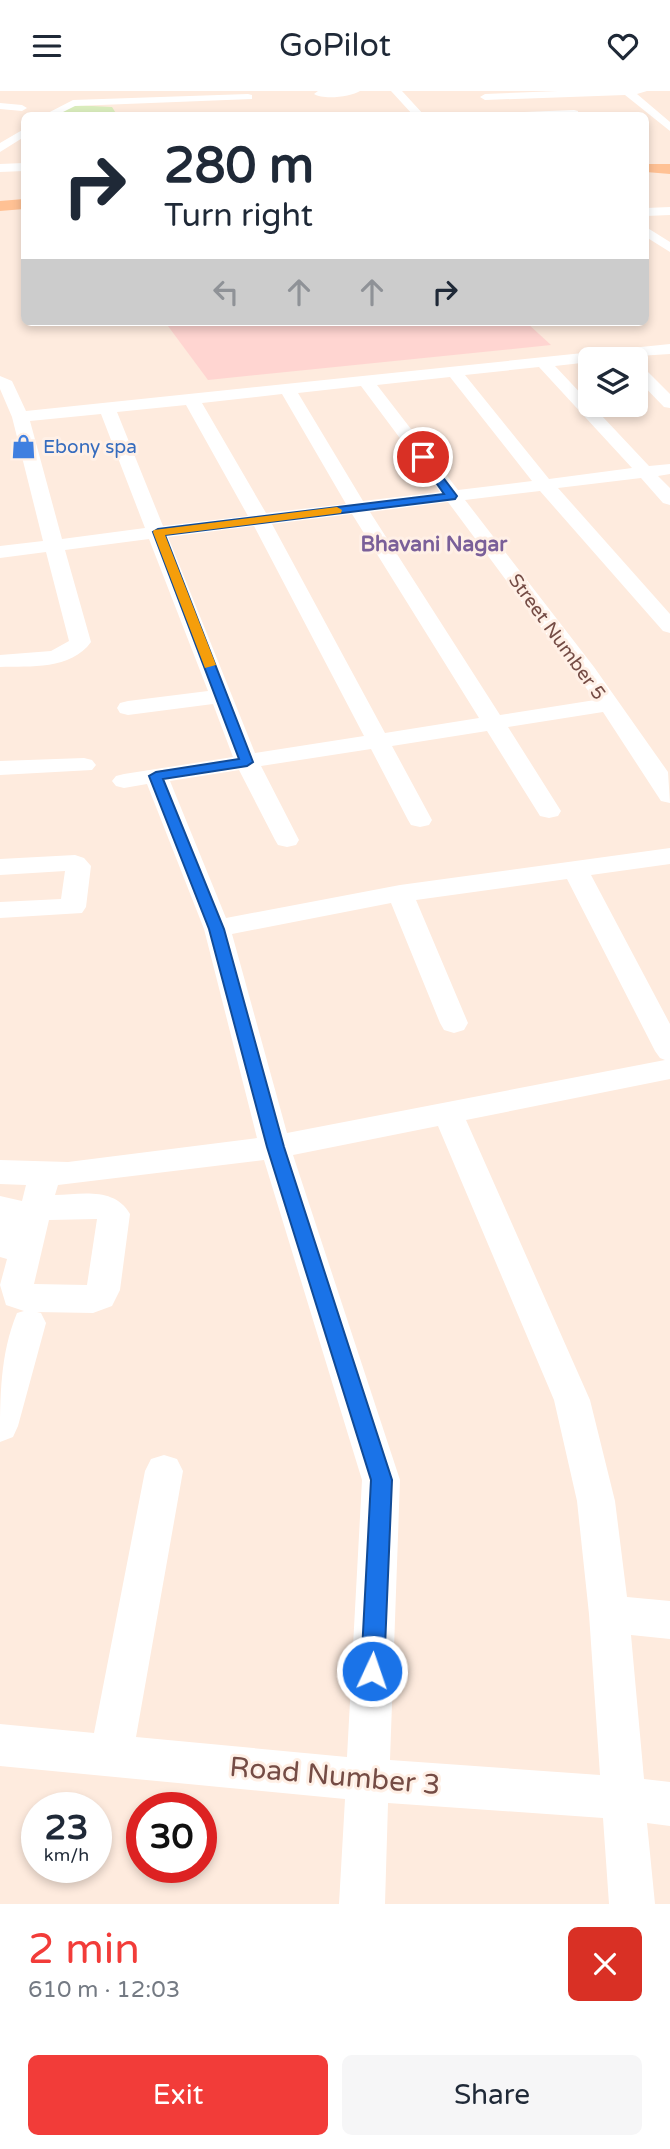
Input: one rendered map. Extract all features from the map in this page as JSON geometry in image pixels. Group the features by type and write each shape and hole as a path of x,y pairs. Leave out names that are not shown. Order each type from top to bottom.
{"main road":[{"path":"649,171 670,171"},
{"path":"0,208 21,207"}],"street":[{"path":"318,92 355,91"},
{"path":"396,91 416,112"},
{"path":"627,91 670,128"},
{"path":"482,94 642,91"},
{"path":"318,92 331,108"},
{"path":"482,94 494,106"},
{"path":"56,112 73,103 165,96 248,98"},
{"path":"0,106 22,108"},
{"path":"0,128 21,131"},
{"path":"0,148 21,133"},
{"path":"0,169 21,167"},
{"path":"649,212 670,211"},
{"path":"649,233 670,248"},
{"path":"648,353 670,349"},
{"path":"20,417 578,360"},
{"path":"544,363 670,499"},
{"path":"454,372 545,485 670,627"},
{"name":"Street Number 5","path":"365,380 586,672 607,705 663,770 670,796"},
{"path":"0,381 6,384 20,417 80,642 76,648 62,655 0,661"},
{"path":"648,381 670,403"},
{"path":"287,389 358,508 549,811"},
{"path":"191,398 260,520 420,820"},
{"path":"107,408 247,762 287,840"},
{"path":"0,552 670,470"},
{"path":"128,708 221,696"},
{"path":"124,781 607,705"},
{"path":"0,768 84,765"},
{"path":"156,776 217,929 275,1147 381,1480 362,1904"},
{"path":"217,929 278,914 400,893 670,856"},
{"path":"0,867 75,863 78,866 73,907 0,910"},
{"path":"576,871 670,1051"},
{"path":"400,893 454,1023"},
{"path":"0,1172 68,1174 275,1147 670,1069"},
{"path":"448,1114 572,1400 596,1501 609,1614 632,1904"},
{"path":"37,1208 45,1173"},
{"path":"0,1208 16,1211 19,1215 0,1284"},
{"path":"0,1426 29,1323"},
{"path":"111,1755 164,1471"},
{"path":"609,1614 670,1620"},
{"name":"Road Number 3","path":"0,1745 367,1780 625,1798 670,1804"}],"shaded area":[{"path":"168,326 530,326 551,345 208,380"}],"green space":[{"path":"71,105 112,107 115,112 60,112"}],"slow traffic":[{"path":"209,665 158,532 337,510"}],"place":[{"name":"Ebony spa","path":"23,447"}],"district":[{"name":"Bhavani Nagar","path":"434,544"}],"route":[{"path":"372,1671 381,1480 275,1147 217,929 156,776 247,762 158,532 452,496 423,457"}]}
